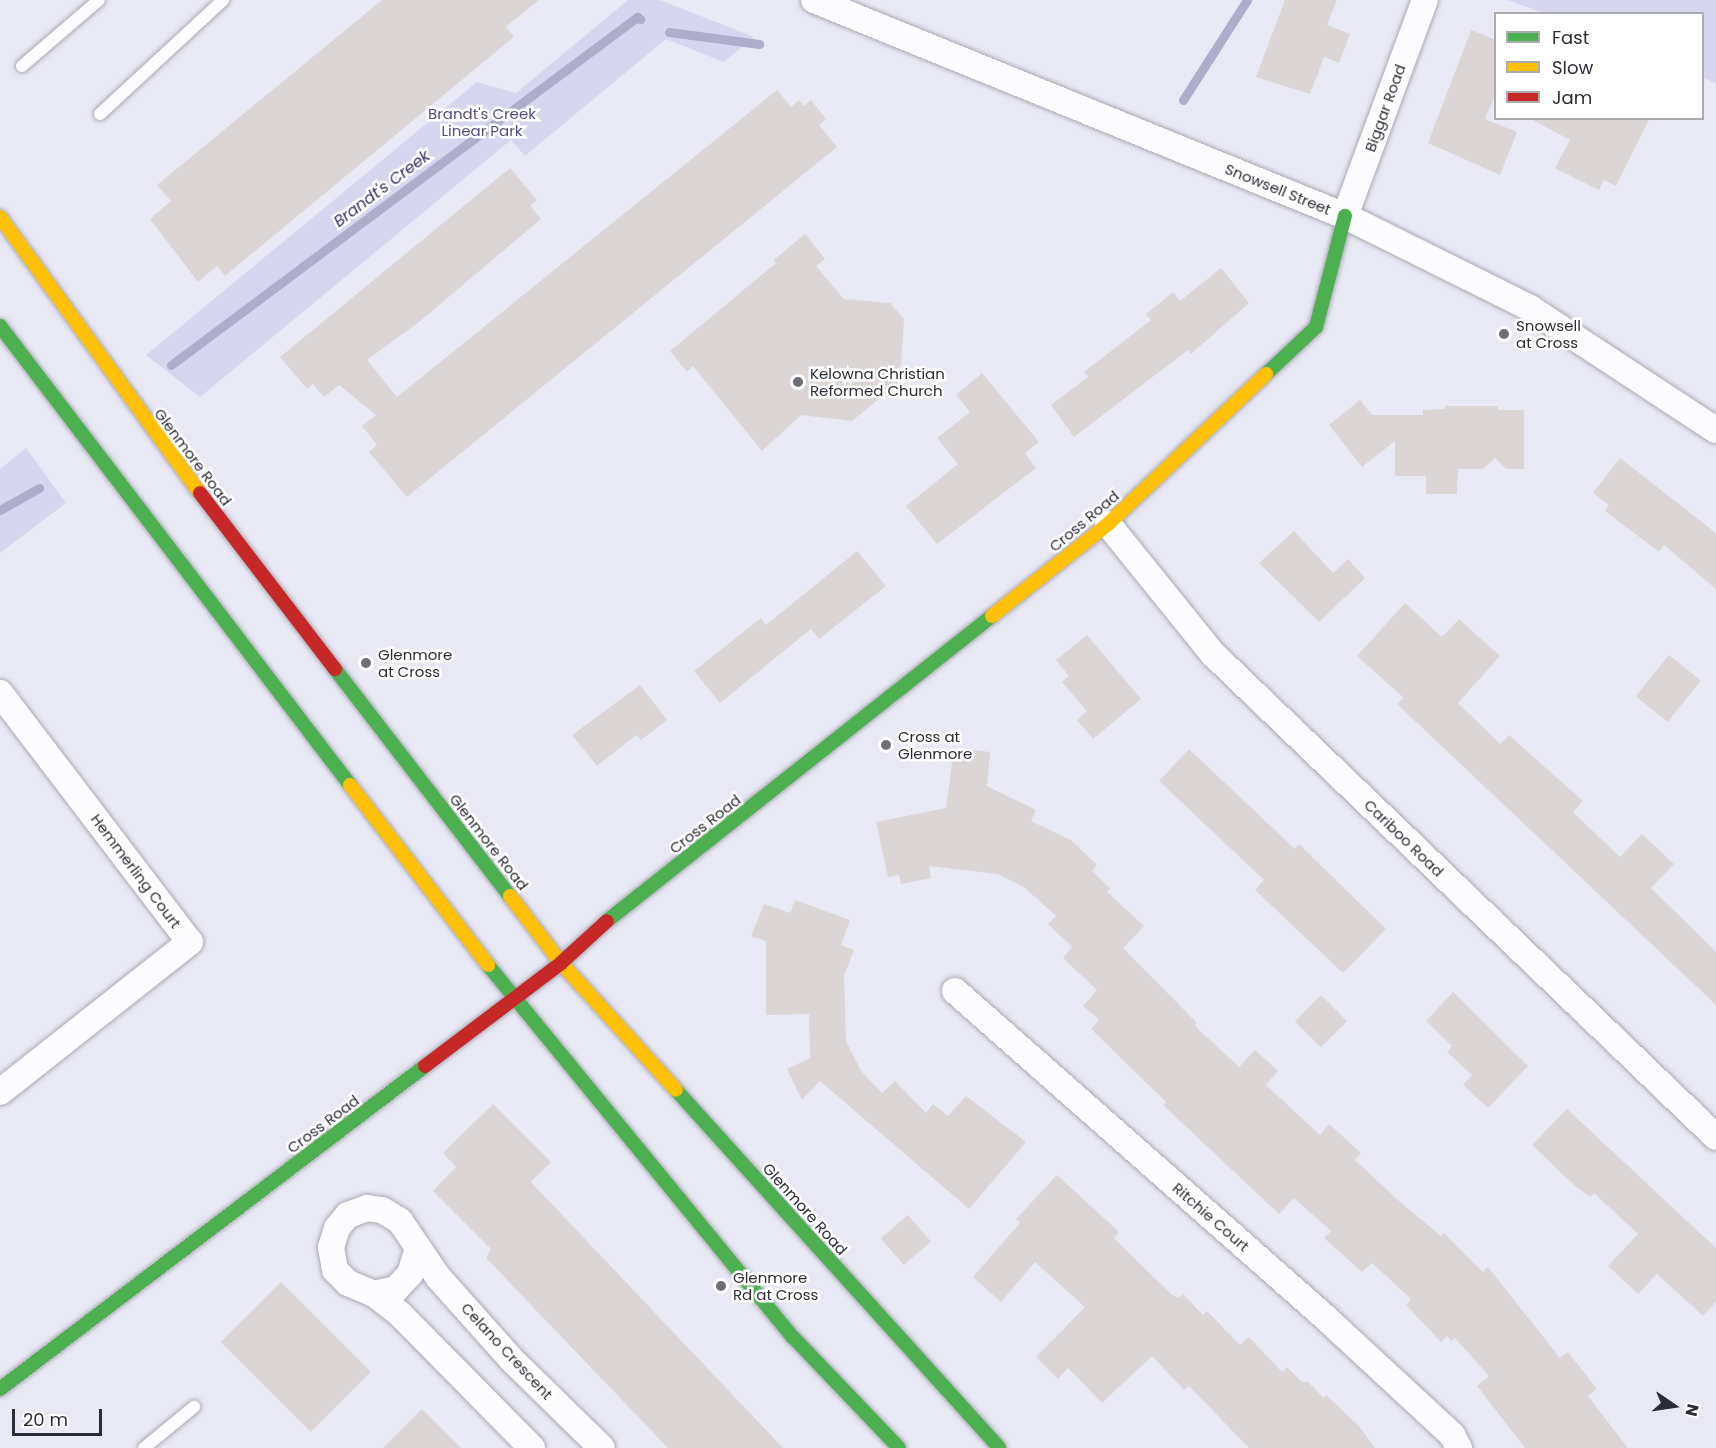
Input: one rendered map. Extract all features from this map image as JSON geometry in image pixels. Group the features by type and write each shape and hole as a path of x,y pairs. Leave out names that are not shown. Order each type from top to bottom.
{"main road":[{"name":"Cross Road","path":"0,1389 561,963 591,934 1108,524 1316,327 1345,216"},
{"name":"Glenmore Road","path":"0,217 159,440 561,963 999,1448"},
{"path":"0,326 514,999 793,1337 899,1448"}],"street":[{"name":"Snowsell Street","path":"814,0 1345,216 1530,308 1716,430"},
{"name":"Biggar Road","path":"1345,216 1425,0"},
{"name":"Cariboo Road","path":"1108,524 1213,654 1716,1137"},
{"name":"Hemmerling Court","path":"0,693 190,942 0,1092"},
{"name":"Ritchie Court","path":"955,991 1329,1321 1452,1435 1459,1448"},
{"name":"Celano Crescent","path":"532,1448 400,1314 374,1294 348,1283 335,1270 331,1247 337,1228 348,1215 367,1208 382,1210 400,1221 418,1248 511,1359 602,1448"},
{"path":"374,1294 396,1288 410,1274 418,1248"}],"lane":[{"path":"22,66 99,0"},
{"path":"100,114 223,0"},
{"path":"144,1448 194,1407"}],"green space":[{"name":"Brandt's Creek Linear Park","path":"628,0 660,0 754,37 724,62 666,39 525,156 511,140 200,397 146,355 477,82 516,93"},
{"path":"1508,0 1716,0 1716,84 1704,78 1704,12 1539,12"},
{"path":"26,448 66,503 0,553 0,469"}],"building":[{"path":"382,0 539,0 506,27 514,37 225,276 217,266 198,282 150,219 171,201 157,185"},
{"path":"1285,0 1337,0 1327,25 1350,34 1339,63 1324,57 1310,94 1256,77"},
{"path":"1471,30 1494,39 1494,98 1485,119 1517,132 1500,175 1428,143"},
{"path":"777,90 791,107 799,100 804,106 811,100 826,119 819,125 837,147 407,497 369,452 377,445 362,426 376,415 339,385 324,397 313,384 307,389 280,357 510,168 537,200 530,206 541,219 419,322 367,360 397,397"},
{"path":"1533,120 1649,120 1616,186 1604,180 1599,190 1555,168 1570,140"},
{"path":"805,234 825,259 816,266 844,299 890,303 904,319 901,366 891,375 898,383 852,421 801,415 762,451 693,366 687,372 670,351 776,263 774,260"},
{"path":"1221,268 1249,303 1191,354 1188,350 1074,437 1051,405 1088,377 1084,372 1151,320 1146,314 1173,292 1180,301"},
{"path":"982,373 1039,442 1025,453 1036,468 937,544 906,506 958,464 937,438 970,412 956,395"},
{"path":"1360,400 1372,415 1423,415 1423,410 1445,409 1445,406 1498,406 1498,410 1524,410 1524,469 1506,469 1495,458 1483,469 1458,469 1457,494 1426,494 1426,476 1395,476 1395,441 1362,467 1329,425"},
{"path":"1620,458 1716,533 1716,589 1664,545 1659,552 1605,511 1609,505 1593,493"},
{"path":"1294,531 1333,573 1348,559 1365,578 1319,622 1259,563"},
{"path":"857,551 886,586 819,639 811,629 720,703 694,671 761,618 766,625"},
{"path":"1405,603 1442,637 1459,619 1500,656 1458,703 1500,744 1509,735 1583,801 1573,812 1620,857 1642,834 1674,864 1651,888 1716,952 1716,1005 1397,704 1404,698 1357,656"},
{"path":"1087,635 1141,699 1093,739 1077,720 1087,711 1062,682 1069,676 1056,660"},
{"path":"1669,655 1701,681 1668,722 1636,696"},
{"path":"640,685 667,720 641,740 636,735 597,766 572,735"},
{"path":"954,748 990,752 987,786 1036,810 1031,821 1071,840 1097,865 1092,871 1110,888 1107,892 1144,926 1123,948 1197,1023 1195,1026 1239,1067 1255,1050 1278,1071 1266,1085 1320,1135 1329,1124 1361,1153 1355,1160 1398,1200 1441,1236 1444,1233 1483,1272 1488,1267 1560,1358 1568,1352 1597,1389 1588,1396 1628,1448 1525,1448 1477,1386 1489,1376 1455,1338 1451,1341 1447,1336 1441,1342 1406,1305 1411,1299 1372,1263 1362,1272 1324,1238 1331,1231 1294,1198 1279,1214 1163,1105 1166,1102 1091,1029 1099,1020 1083,1006 1097,990 1063,958 1072,947 1048,924 1056,916 1025,888 998,874 929,866 931,878 901,884 899,875 888,877 876,822 946,808"},
{"path":"1189,749 1295,849 1299,844 1386,929 1343,973 1255,890 1264,880 1159,781"},
{"path":"795,900 850,920 841,945 854,950 844,976 846,1041 861,1071 882,1093 895,1081 926,1113 933,1104 948,1116 966,1096 1026,1142 969,1209 820,1081 802,1100 787,1069 810,1058 809,1014 766,1015 766,941 751,936 764,904 790,913"},
{"path":"1453,992 1528,1066 1488,1108 1463,1085 1472,1075 1447,1052 1452,1046 1426,1021"},
{"path":"1321,995 1347,1021 1321,1047 1295,1021"},
{"path":"493,1104 551,1162 531,1182 783,1448 668,1448 486,1258 491,1249 433,1191 456,1167 443,1153"},
{"path":"1567,1109 1716,1248 1716,1302 1703,1316 1657,1274 1638,1294 1608,1266 1638,1234 1594,1193 1590,1197 1575,1186 1532,1145"},
{"path":"1057,1175 1119,1232 1114,1238 1172,1295 1179,1298 1183,1294 1203,1315 1207,1311 1240,1345 1249,1337 1282,1372 1287,1367 1302,1382 1308,1382 1324,1398 1326,1395 1359,1426 1375,1448 1249,1448 1189,1386 1184,1390 1152,1356 1102,1403 1068,1368 1058,1379 1036,1357 1085,1307 1035,1262 1001,1302 973,1277 1020,1223 1016,1219"},
{"path":"908,1215 931,1241 904,1265 881,1239"},
{"path":"281,1282 371,1372 311,1432 221,1342"},
{"path":"422,1409 461,1448 383,1448"}],"waterway":[{"name":"Brandt's Creek","path":"1183,100 1247,0"},
{"name":"Brandt's Creek","path":"171,365 637,17 640,19"},
{"name":"Brandt's Creek","path":"669,32 759,44"},
{"name":"Brandt's Creek","path":"0,510 39,488"}],"traffic: fast":[{"path":"1266,374 1316,327 1345,216"},
{"path":"0,326 350,785"},
{"path":"607,921 992,616"},
{"path":"335,669 510,896"},
{"path":"488,965 793,1337 899,1448"},
{"path":"0,1389 425,1066"},
{"path":"676,1090 999,1448"}],"traffic: slow":[{"path":"0,217 200,493"},
{"path":"992,616 1108,524 1266,374"},
{"path":"350,785 488,965"},
{"path":"510,896 561,963 676,1090"}],"traffic: jam":[{"path":"200,493 335,669"},
{"path":"425,1066 561,963 607,921"}],"place":[{"name":"Snowsell at Cross","path":"1504,334"},
{"name":"Kelowna Christian Reformed Church","path":"798,382"},
{"name":"Glenmore at Cross","path":"366,663"},
{"name":"Cross at Glenmore","path":"886,745"},
{"name":"Glenmore Rd at Cross","path":"721,1286"}]}
